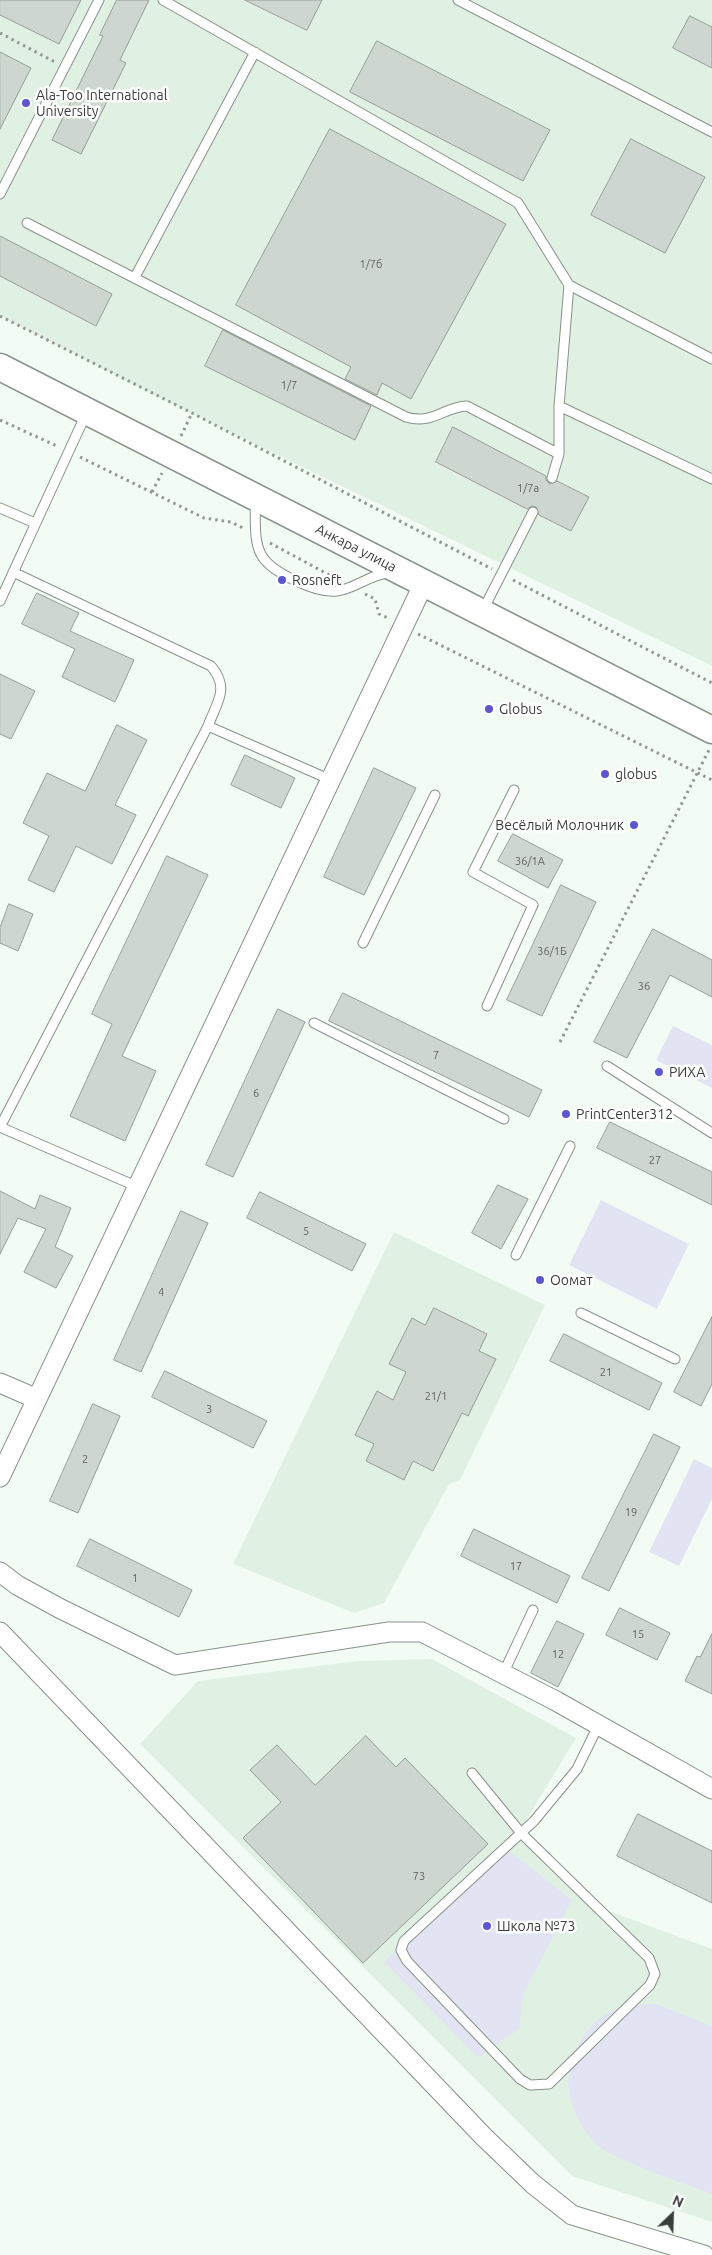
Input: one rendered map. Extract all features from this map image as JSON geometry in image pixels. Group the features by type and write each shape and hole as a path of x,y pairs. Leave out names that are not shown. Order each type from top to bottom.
{"main road":[{"name":"Анкара улица","path":"0,367 712,730"}],"street":[{"path":"0,1477 330,780 415,578"},
{"path":"0,1383 37,1399"},
{"path":"0,1572 16,1585 59,1608 175,1665 389,1632 422,1632 599,1724 712,1789"},
{"path":"0,1632 484,2137 532,2184 572,2215 704,2255"}],"lane":[{"path":"0,194 98,0"},
{"path":"162,0 512,198 518,203 569,285 712,359"},
{"path":"458,0 474,4 712,132"},
{"path":"135,277 255,52"},
{"path":"27,223 406,417 428,420 459,406 467,406 559,454"},
{"path":"552,478 559,454 559,406 569,285"},
{"path":"559,406 712,479"},
{"path":"0,601 87,412"},
{"path":"255,497 257,541 262,556 276,570 322,591 338,591 378,574 391,572 415,578"},
{"path":"0,508 35,523"},
{"path":"481,612 533,512"},
{"path":"13,572 211,666 219,676 222,689 208,726 0,1127 138,1187"},
{"path":"208,726 330,780"},
{"path":"487,1006 533,905 473,872 514,790"},
{"path":"363,944 435,795"},
{"path":"314,1023 504,1119"},
{"path":"607,1066 712,1133"},
{"path":"516,1255 570,1146"},
{"path":"581,1314 675,1359"},
{"path":"503,1674 533,1610"},
{"path":"472,1774 522,1833 649,1958 656,1974 650,1985 549,2084 530,2084 520,2079 407,1961 402,1950 404,1941 522,1833 534,1821 576,1769 599,1724"}],"path":[{"path":"0,34 64,67"},
{"path":"0,316 192,412 712,683"},
{"path":"560,1042 712,745"}],"shaded area":[{"path":"0,0 712,0 712,666 158,397 0,316"},
{"path":"673,1026 712,1045 712,1088 656,1060"},
{"path":"601,1200 689,1244 657,1309 569,1265"},
{"path":"394,1232 545,1305 460,1480 449,1484 384,1603 354,1613 233,1564"},
{"path":"694,1459 712,1468 712,1499 679,1566 649,1552"},
{"name":"Школа №73","path":"432,1659 576,1738 522,1827 590,1904 712,1949 712,2222 572,2176 140,1744 198,1681 357,1661"},
{"path":"503,1846 572,1900 523,1994 519,2029 478,2057 384,1962"},
{"path":"656,2004 712,2026 712,2194 631,2163 602,2149 585,2131 572,2104 569,2080 573,2056 592,2025 601,2017 616,2009 633,2005"}],"building":[{"path":"0,0 81,0 59,44 0,15"},
{"path":"117,0 149,0 120,60 126,63 81,154 52,140 103,36 100,35"},
{"path":"245,0 322,0 307,30"},
{"path":"690,16 712,27 712,68 673,48"},
{"path":"377,41 550,130 523,181 350,92"},
{"path":"0,52 31,68 0,129"},
{"path":"330,129 506,224 411,399 382,383 377,395 345,379 351,367 236,305"},
{"path":"631,139 705,177 665,253 591,215"},
{"path":"0,236 112,294 96,326 0,276"},
{"path":"223,330 371,406 355,440 205,366"},
{"path":"453,427 546,476 546,480 550,484 557,481 589,497 571,531 539,515 536,507 532,506 527,509 436,462"},
{"path":"37,593 79,613 70,631 134,660 115,702 62,677 75,649 22,624"},
{"path":"0,674 35,691 11,739 0,734"},
{"path":"117,725 147,740 115,805 136,815 112,864 76,846 54,892 28,880 49,836 23,823 47,773 85,791"},
{"path":"245,755 295,778 281,808 231,785"},
{"path":"374,768 416,788 364,895 324,877"},
{"path":"513,834 563,860 548,888 498,861"},
{"path":"167,856 208,875 122,1056 156,1071 125,1141 70,1116 112,1024 92,1014"},
{"path":"561,885 596,902 542,1016 507,1000"},
{"path":"9,904 33,914 18,951 0,943 0,928"},
{"path":"653,929 712,960 712,997 670,975 627,1058 594,1042"},
{"path":"343,993 542,1090 529,1117 329,1021"},
{"path":"278,1009 305,1022 233,1177 206,1165"},
{"path":"610,1122 712,1172 712,1205 597,1148"},
{"path":"498,1185 528,1199 501,1249 472,1233"},
{"path":"0,1191 35,1209 40,1195 71,1208 55,1247 73,1256 56,1288 24,1272 46,1229 18,1218 0,1254"},
{"path":"260,1192 366,1244 352,1271 247,1218"},
{"path":"181,1211 208,1223 141,1372 114,1360"},
{"path":"434,1308 487,1334 479,1351 496,1359 468,1416 462,1413 433,1471 413,1461 404,1480 366,1461 374,1444 355,1435 377,1391 393,1400 406,1372 389,1364 412,1318 425,1325"},
{"path":"712,1317 712,1384 701,1406 674,1392"},
{"path":"564,1334 662,1383 649,1410 550,1361"},
{"path":"165,1371 267,1421 253,1448 152,1397"},
{"path":"93,1404 120,1416 78,1513 50,1501"},
{"path":"654,1434 680,1447 609,1591 582,1578"},
{"path":"474,1529 570,1576 557,1603 461,1556"},
{"path":"90,1539 192,1590 179,1617 77,1566"},
{"path":"620,1608 670,1633 657,1660 606,1635"},
{"path":"557,1621 584,1634 558,1687 531,1673"},
{"path":"712,1634 712,1694 685,1681 697,1656 700,1657"},
{"path":"366,1736 396,1767 405,1758 488,1844 363,1963 243,1838 281,1802 250,1770 277,1745 315,1785"},
{"path":"638,1814 712,1851 712,1903 617,1856"}],"place":[{"name":"Ala-Too International University","path":"26,103"},
{"name":"Rosneft","path":"282,580"},
{"name":"Globus","path":"489,709"},
{"name":"globus","path":"605,774"},
{"name":"Весёлый Молочник","path":"634,825"},
{"name":"РИХА","path":"659,1072"},
{"name":"PrintCenter312","path":"566,1114"},
{"name":"Оомат","path":"540,1280"},
{"name":"Школа №73","path":"487,1926"}]}
